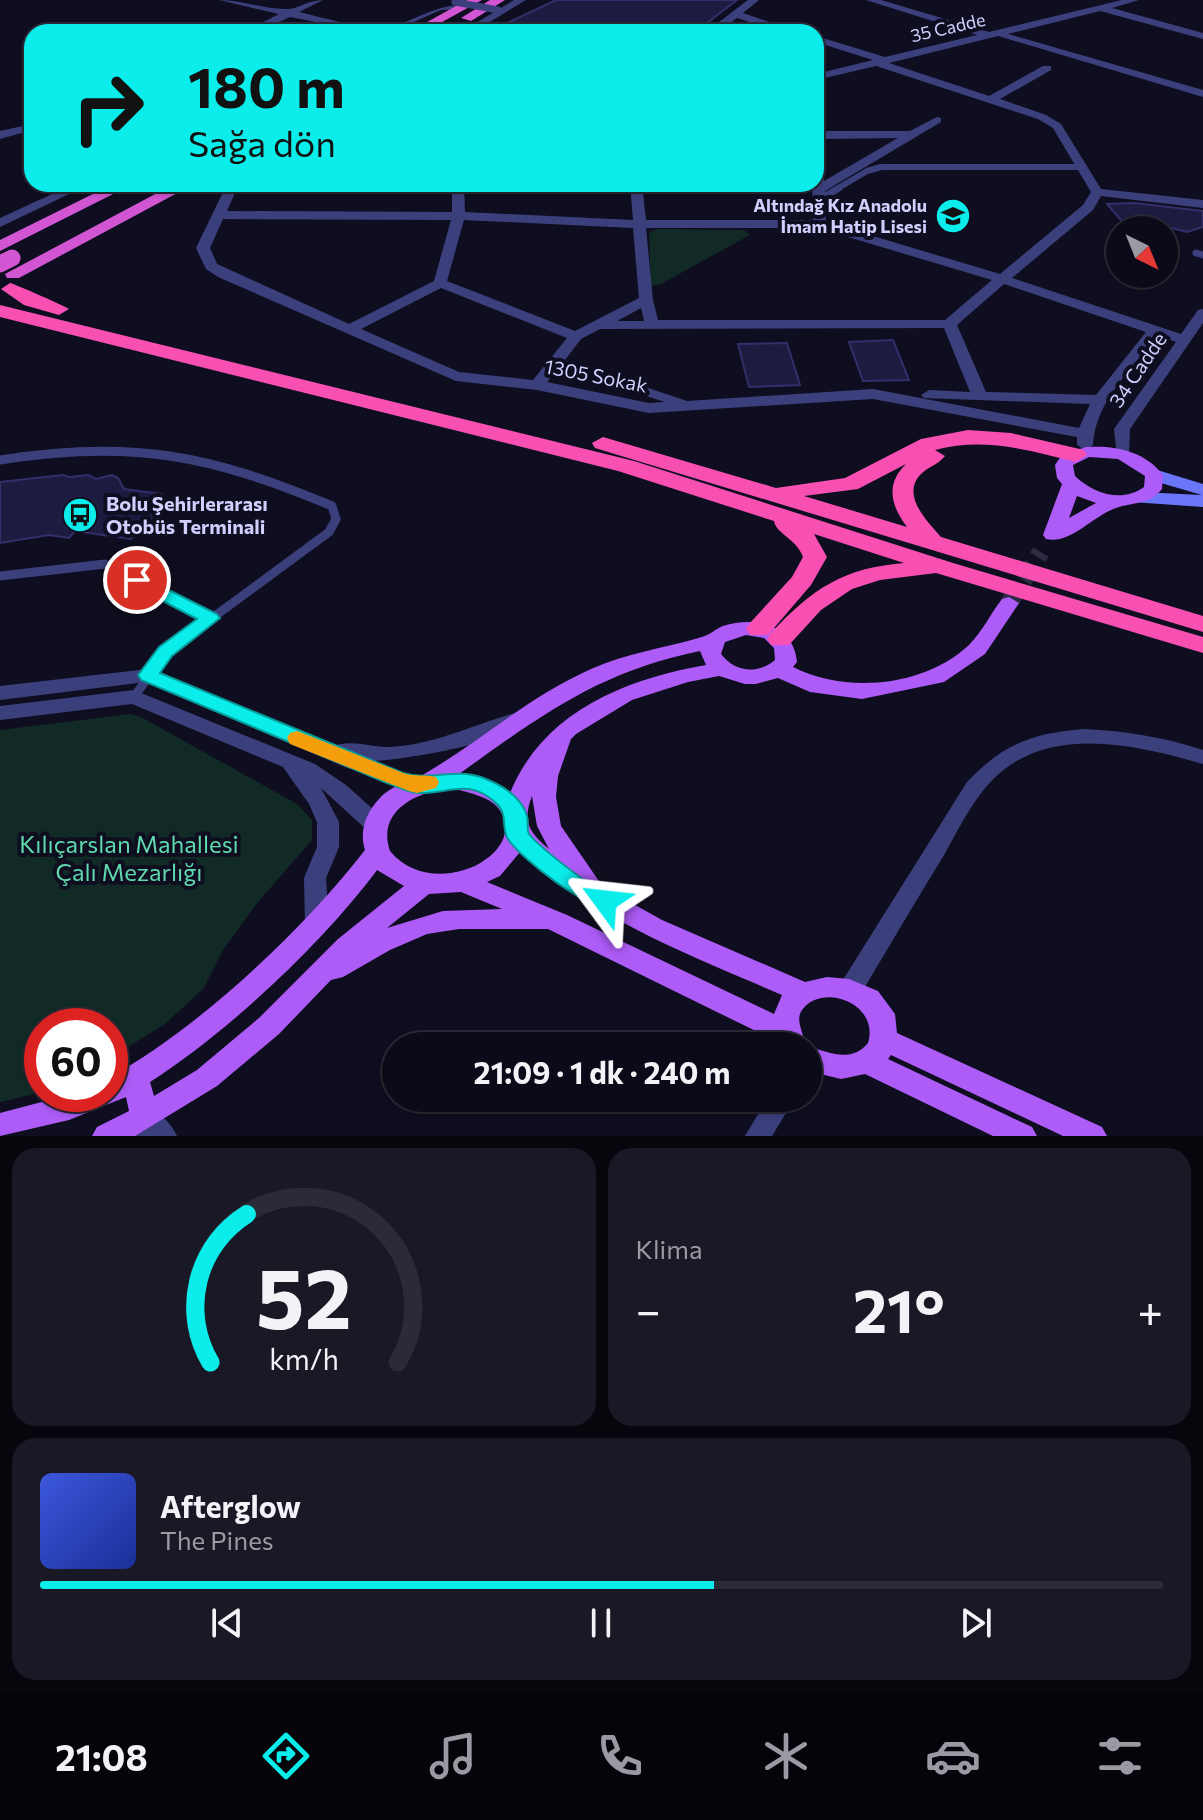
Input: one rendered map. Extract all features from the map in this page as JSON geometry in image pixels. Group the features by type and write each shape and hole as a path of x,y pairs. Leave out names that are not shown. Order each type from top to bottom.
{"highway":[{"path":"429,24 465,3"},
{"path":"459,24 498,5"},
{"path":"0,234 86,192"},
{"path":"5,270 114,192"},
{"path":"5,270 144,192"},
{"path":"5,270 169,192"},
{"path":"5,270 45,305 641,452 945,568 1203,645"},
{"path":"0,311 934,542 1203,624"},
{"path":"771,504 850,484 929,444 968,436 1011,439 1076,458"},
{"path":"934,542 917,527 902,502 904,481 917,464 942,453 973,449 1076,458"},
{"path":"769,634 815,557 809,541 771,504"},
{"path":"769,634 825,593 852,579 877,572 945,568"}],"main road":[{"path":"1076,458 1123,454 1147,467 1154,475 1203,490"},
{"path":"1076,458 1090,495 1114,501 1139,498 1203,501"},
{"path":"1076,458 1047,544 1114,501"},
{"path":"1139,498 1153,489 1154,475"},
{"path":"779,669 810,685 862,692 936,677 977,649 1009,603"},
{"path":"734,629 769,634 788,654 779,669 758,677 745,677 721,669 645,686 593,711 563,732 528,773 515,823 512,849 499,865 479,877 462,882 425,883 407,879 388,868 377,852 373,835 390,802 576,686 624,663 713,642 734,629"},
{"path":"713,642 710,654 721,669"},
{"path":"563,732 545,779 548,824 558,849 605,901"},
{"path":"423,784 452,780 473,782 493,790 507,801 515,823 574,884 638,920 804,993"},
{"path":"128,1080 170,1056 203,1030 317,925 377,852"},
{"path":"462,882 558,922 775,1032"},
{"path":"107,1136 149,1130 315,981 347,946 425,883"},
{"path":"315,981 383,941 424,925 468,919 558,922"},
{"path":"790,1032 787,1013 793,1001 818,987 850,990 876,1007 883,1020 875,1050 844,1068 822,1064"},
{"path":"875,1050 1022,1136"},
{"path":"875,1050 1092,1136"},
{"path":"128,1094 149,1130"},
{"path":"0,1126 54,1112"}],"street":[{"path":"224,0 337,24"},
{"path":"266,24 318,0"},
{"path":"480,24 521,0"},
{"path":"722,24 754,0"},
{"path":"871,0 1203,94"},
{"path":"1077,0 1203,36"},
{"name":"35 Cadde","path":"824,75 1134,0"},
{"path":"400,24 439,7 465,3 498,5"},
{"path":"735,14 767,24"},
{"path":"824,42 1034,114 1057,126 1097,192"},
{"path":"992,99 1047,68"},
{"path":"824,191 937,120"},
{"path":"0,135 24,129"},
{"path":"824,135 913,134"},
{"path":"0,223 67,192"},
{"name":"1305 Sokak","path":"229,192 203,248 211,266 456,376 537,385 649,408 873,394 1076,458"},
{"path":"350,329 440,283 459,216 458,192"},
{"path":"637,192 646,300 652,325"},
{"path":"819,224 820,194 823,192"},
{"path":"1097,192 1203,204"},
{"path":"597,325 949,324 1088,207 1097,192"},
{"path":"216,215 459,216 640,224 819,224 1002,279 1182,339"},
{"path":"440,283 576,336"},
{"path":"537,385 576,336 646,300"},
{"name":"34 Cadde","path":"1123,454 1122,429 1203,313"},
{"path":"949,324 980,396"},
{"path":"1076,458 1102,400 1155,330"},
{"path":"556,362 694,407"},
{"path":"873,394 1102,400"},
{"path":"0,693 148,675 309,743 423,784"},
{"path":"0,713 134,697 288,759 339,790 376,825"},
{"path":"309,743 354,753 413,753 457,742 532,713"},
{"path":"850,990 974,787 1005,758 1055,739 1098,737 1143,741 1203,757"},
{"path":"288,759 319,801 328,822 328,847 315,878 317,925"},
{"path":"758,1136 773,1112"}],"lane":[{"path":"820,194 881,167 1084,167"},
{"path":"0,460 78,453 172,454 217,463 269,479 332,506 337,513 337,522 329,532 166,652 134,697"},
{"path":"0,576 105,564 210,618"}],"green space":[{"path":"657,229 744,230 750,235 659,285 651,286 649,233"},
{"name":"Kılıçarslan Mahallesi Çalı Mezarlığı","path":"131,714 141,717 297,804 312,820 312,840 258,902 223,950 203,989 165,1024 128,1047 128,1008 24,1008 24,1096 0,1102 0,730"}],"building":[{"path":"556,0 737,0 706,24 505,24"},
{"path":"1134,203 1203,211 1203,227 1187,232 1178,230 1178,216 1117,216 1107,204"},
{"path":"893,340 909,380 863,381 849,342"},
{"path":"787,343 800,385 749,387 738,344"},
{"name":"Bolu Şehirlerarası Otobüs Terminali","path":"88,475 96,479 112,475 118,478 124,489 162,494 159,498 172,500 144,536 134,535 131,539 75,531 69,538 49,535 0,543 0,482"}],"tunnel":[{"path":"1009,603 1041,552"}],"slow traffic":[{"path":"297,738 395,778 417,785 428,782"}],"place":[{"name":"Altındağ Kız Anadolu İmam Hatip Lisesi","path":"953,216"},
{"name":"Bolu Şehirlerarası Otobüs Terminali","path":"80,515"}],"route":[{"path":"137,580 210,618 166,652 148,675 395,778 417,785 452,780 473,782 493,790 507,801 516,816 517,835 530,849 574,884 605,901"}]}
